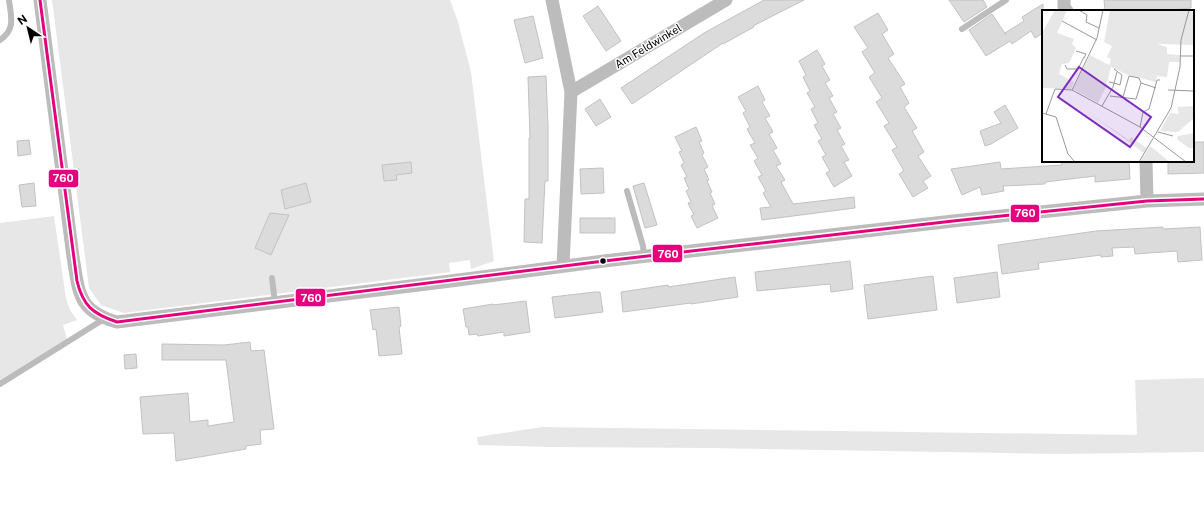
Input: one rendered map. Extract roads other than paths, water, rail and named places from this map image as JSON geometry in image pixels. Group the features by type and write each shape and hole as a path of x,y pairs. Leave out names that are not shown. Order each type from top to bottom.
{"street":[{"path":"40,0 73,258 79,292 89,310 104,319 117,322 563,266 953,221 1147,202 1204,199"},
{"path":"552,0 571,92 563,266"},
{"name":"Am Feldwinkel","path":"571,92 726,0"},
{"path":"1146,162 1147,202"}],"lane":[{"path":"0,40 7,35 12,23 9,0"},
{"path":"962,28 1006,0"},
{"path":"627,191 643,246 644,257"},
{"path":"272,278 275,303"},
{"path":"0,384 104,319"}]}
